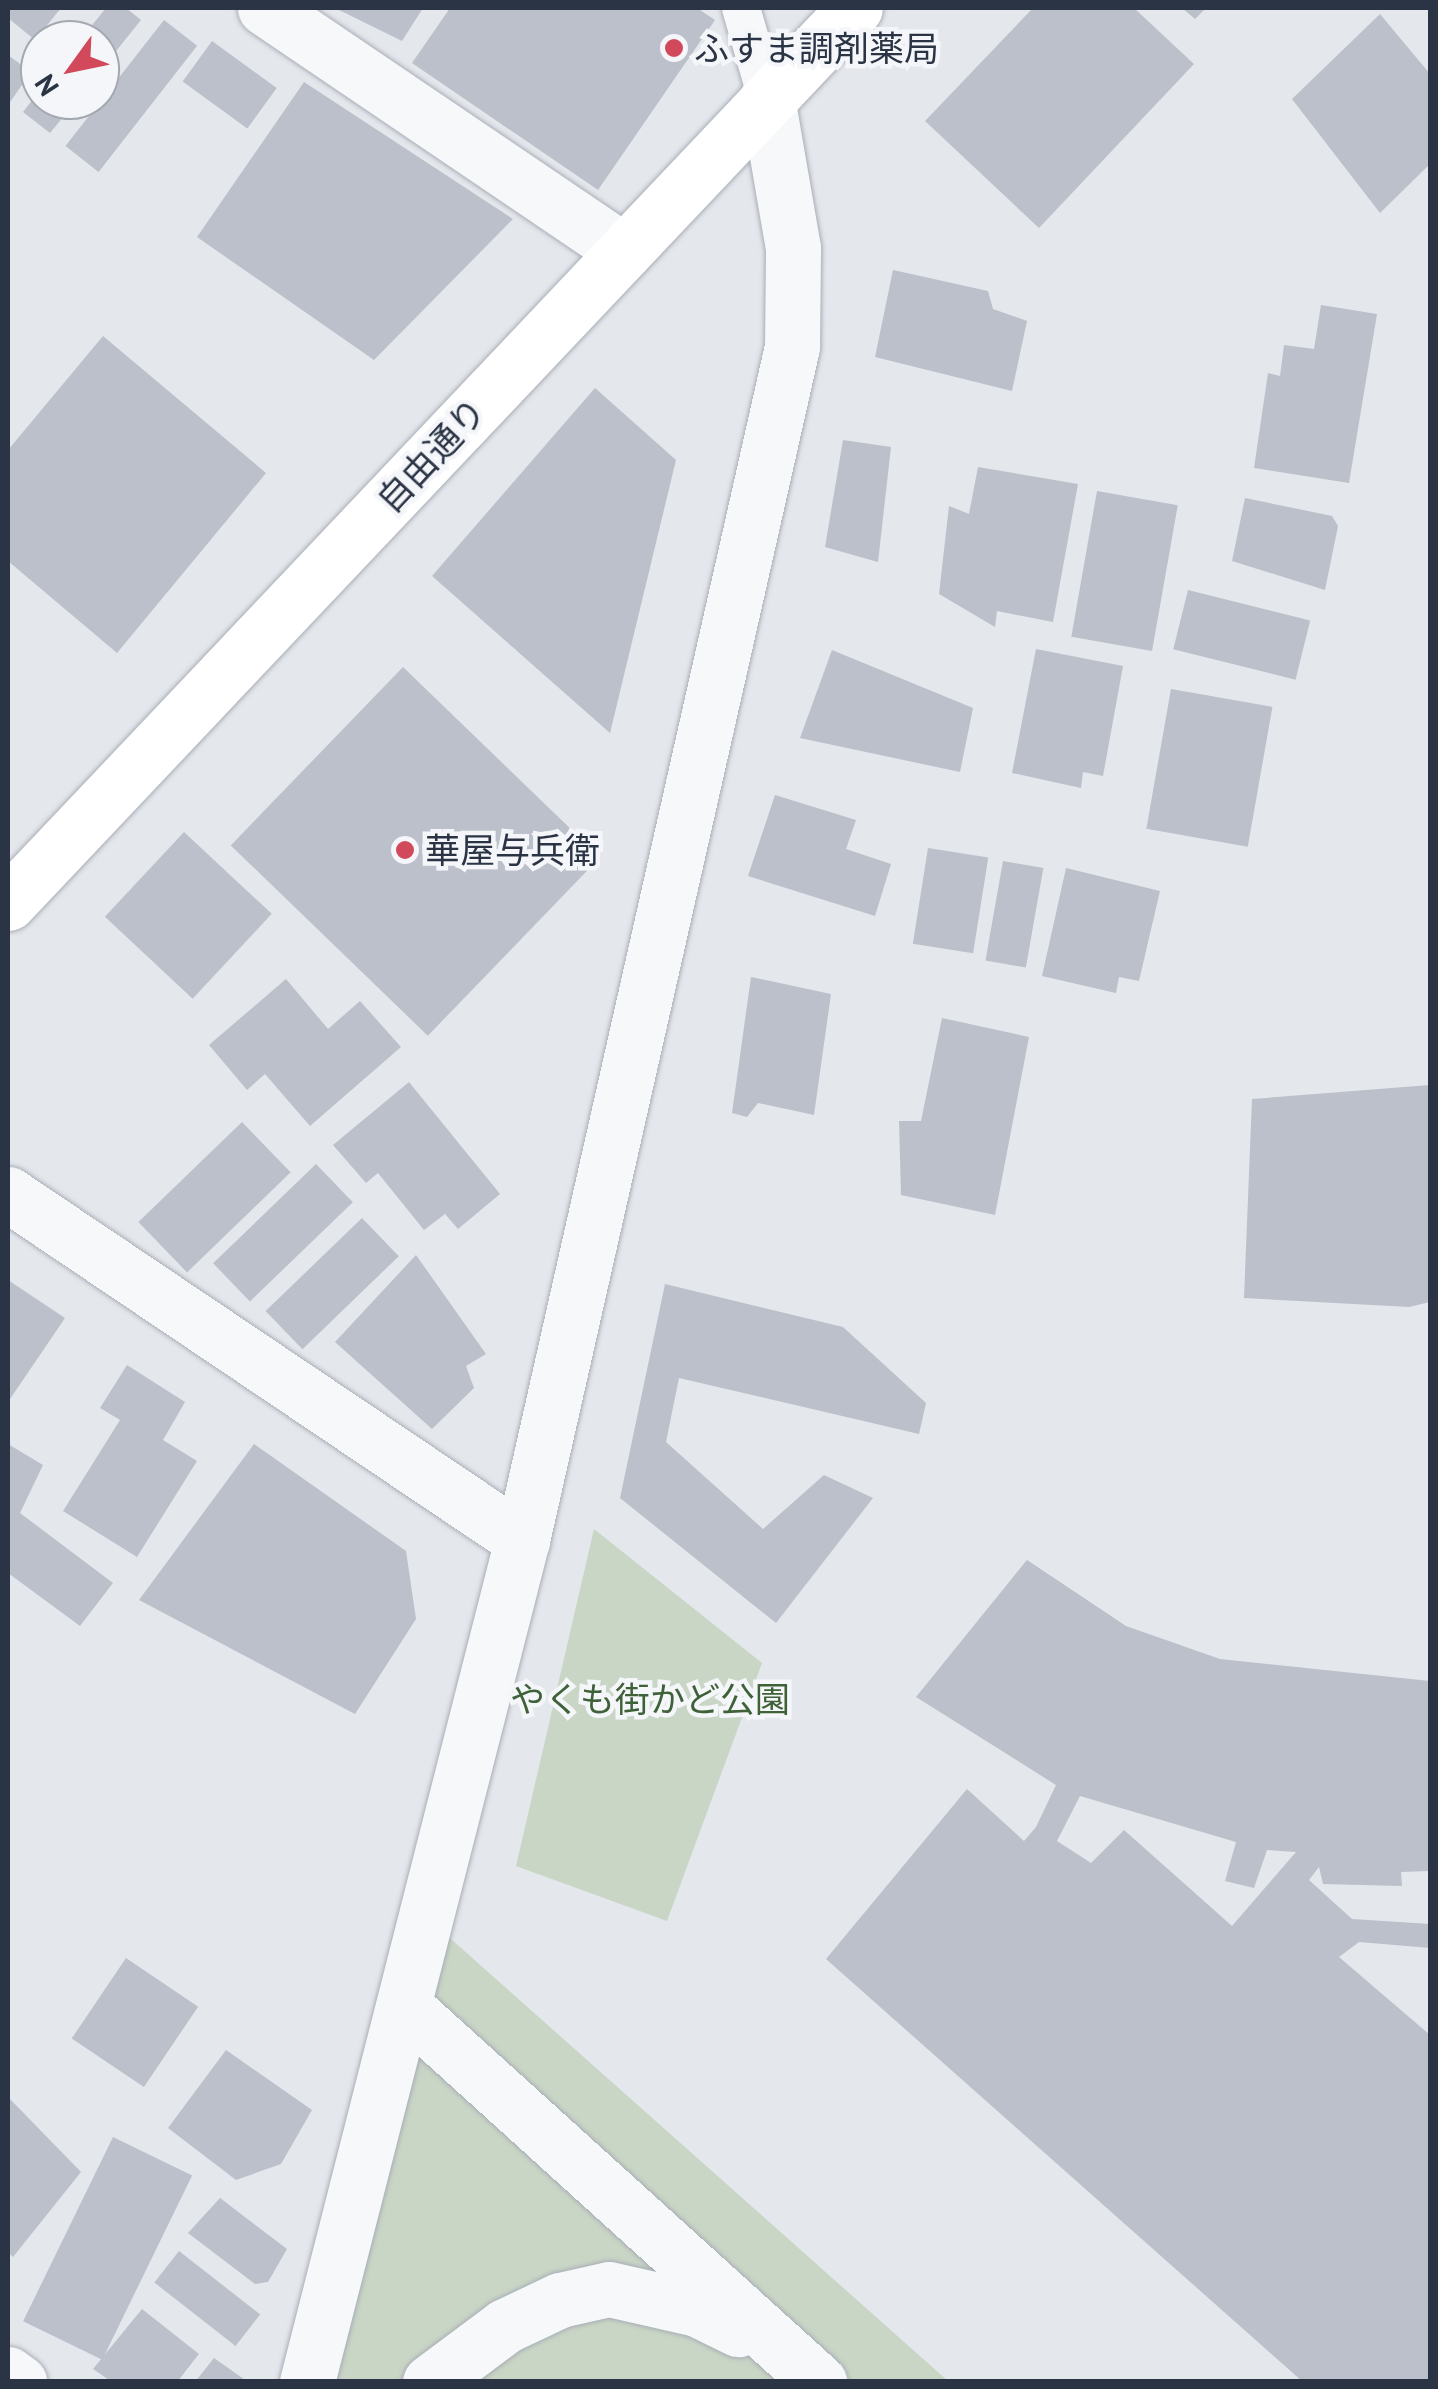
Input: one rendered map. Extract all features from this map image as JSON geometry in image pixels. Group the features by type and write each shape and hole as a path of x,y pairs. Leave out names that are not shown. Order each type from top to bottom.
{"main road":[{"name":"自由通り","path":"8,904 855,8"}],"street":[{"path":"265,8 624,251"},
{"path":"307,2382 522,1540 792,347 793,248 767,98"},
{"path":"8,1194 522,1540"},
{"path":"405,2008 803,2367"},
{"path":"430,2382 505,2326 560,2300 609,2288 698,2309 803,2367"},
{"path":"8,2374 19,2382"}],"lane":[{"path":"741,8 767,98"}],"green space":[{"name":"やくも街かど公園","path":"594,1529 762,1663 667,1921 516,1866"},
{"path":"442,1931 948,2381 330,2382"}],"building":[{"path":"8,8 61,8 51,20 20,20 20,28 8,18"},
{"path":"106,8 126,8 141,20 120,46 120,20 96,20"},
{"path":"335,8 423,8 402,41"},
{"path":"450,8 697,8 715,20 598,190 412,63"},
{"path":"1033,8 1134,8 1194,64 1039,228 925,121"},
{"path":"1182,8 1206,8 1195,19"},
{"path":"1380,14 1430,74 1430,164 1380,213 1292,99"},
{"path":"164,20 197,46 99,172 65,146 86,120 120,120 120,76"},
{"path":"212,41 277,88 247,128 183,81"},
{"path":"8,55 20,64 20,88 8,105"},
{"path":"304,82 513,219 374,360 197,237"},
{"path":"33,120 61,120 50,133"},
{"path":"893,270 988,291 993,309 1027,321 1012,391 875,357"},
{"path":"1321,305 1377,314 1349,483 1254,468 1268,373 1280,376 1284,345 1314,349"},
{"path":"103,336 266,473 117,653 8,561 8,450"},
{"path":"595,388 676,460 610,733 432,576"},
{"path":"843,440 891,447 878,562 825,547"},
{"path":"978,467 1078,484 1053,622 997,611 995,627 939,594 949,506 969,514"},
{"path":"1097,491 1178,505 1152,651 1071,637"},
{"path":"1245,498 1332,516 1338,526 1325,590 1232,561"},
{"path":"1188,590 1310,620 1296,680 1173,649"},
{"path":"1036,649 1123,666 1103,776 1083,772 1081,788 1012,773"},
{"path":"832,650 973,708 960,772 800,738"},
{"path":"403,667 600,857 428,1036 231,845"},
{"path":"1171,689 1272,707 1248,847 1146,829"},
{"path":"775,795 856,820 846,849 891,864 875,916 748,876"},
{"path":"184,832 272,914 193,999 105,917"},
{"path":"928,848 988,858 973,953 913,944"},
{"path":"1003,861 1043,868 1026,968 985,960"},
{"path":"1066,868 1160,891 1139,981 1119,977 1116,993 1042,976"},
{"path":"751,977 831,994 814,1115 758,1103 747,1117 732,1113"},
{"path":"286,979 328,1029 360,1001 401,1047 310,1126 265,1074 247,1090 209,1045"},
{"path":"942,1018 1029,1037 995,1215 901,1195 899,1121 921,1121"},
{"path":"409,1082 500,1194 458,1229 445,1214 424,1230 378,1173 366,1183 333,1145"},
{"path":"1430,1085 1430,1302 1409,1307 1244,1298 1252,1099"},
{"path":"242,1122 291,1172 187,1272 138,1222"},
{"path":"316,1164 353,1202 250,1301 213,1263"},
{"path":"362,1218 399,1256 302,1349 266,1311"},
{"path":"416,1255 486,1354 466,1366 474,1388 432,1429 335,1342"},
{"path":"8,1280 65,1318 8,1402"},
{"path":"665,1284 843,1327 926,1403 919,1434 679,1378 666,1442 763,1529 824,1475 873,1498 776,1623 620,1498"},
{"path":"127,1365 185,1402 163,1440 197,1461 137,1557 63,1511 120,1420 100,1408"},
{"path":"8,1444 43,1465 20,1513 113,1583 80,1626 8,1573"},
{"path":"254,1444 406,1551 416,1619 355,1714 139,1600"},
{"path":"1027,1560 1126,1626 1220,1659 1430,1681 1430,1871 1401,1872 1402,1886 1323,1884 1319,1867 1309,1880 1352,1919 1430,1924 1430,1948 1359,1942 1339,1957 1430,2035 1430,2382 1303,2382 826,1959 967,1789 1024,1841 1036,1827 1056,1785 916,1697","holes":["1080,1796 1236,1842 1225,1881 1254,1888 1267,1850 1296,1852 1232,1926 1124,1830 1091,1863 1057,1841"]},
{"path":"126,1958 198,2007 144,2087 72,2038"},
{"path":"226,2050 312,2110 281,2164 236,2180 168,2128"},
{"path":"8,2097 81,2172 13,2257 8,2252"},
{"path":"113,2137 192,2176 102,2360 23,2321"},
{"path":"220,2198 287,2249 268,2282 255,2284 188,2233"},
{"path":"179,2251 260,2314 236,2346 154,2283"},
{"path":"142,2309 199,2354 177,2382 112,2382 93,2369"},
{"path":"214,2358 248,2382 195,2382"}],"place":[{"name":"ふすま調剤薬局","path":"674,48"},
{"name":"華屋与兵衛","path":"405,850"}]}
